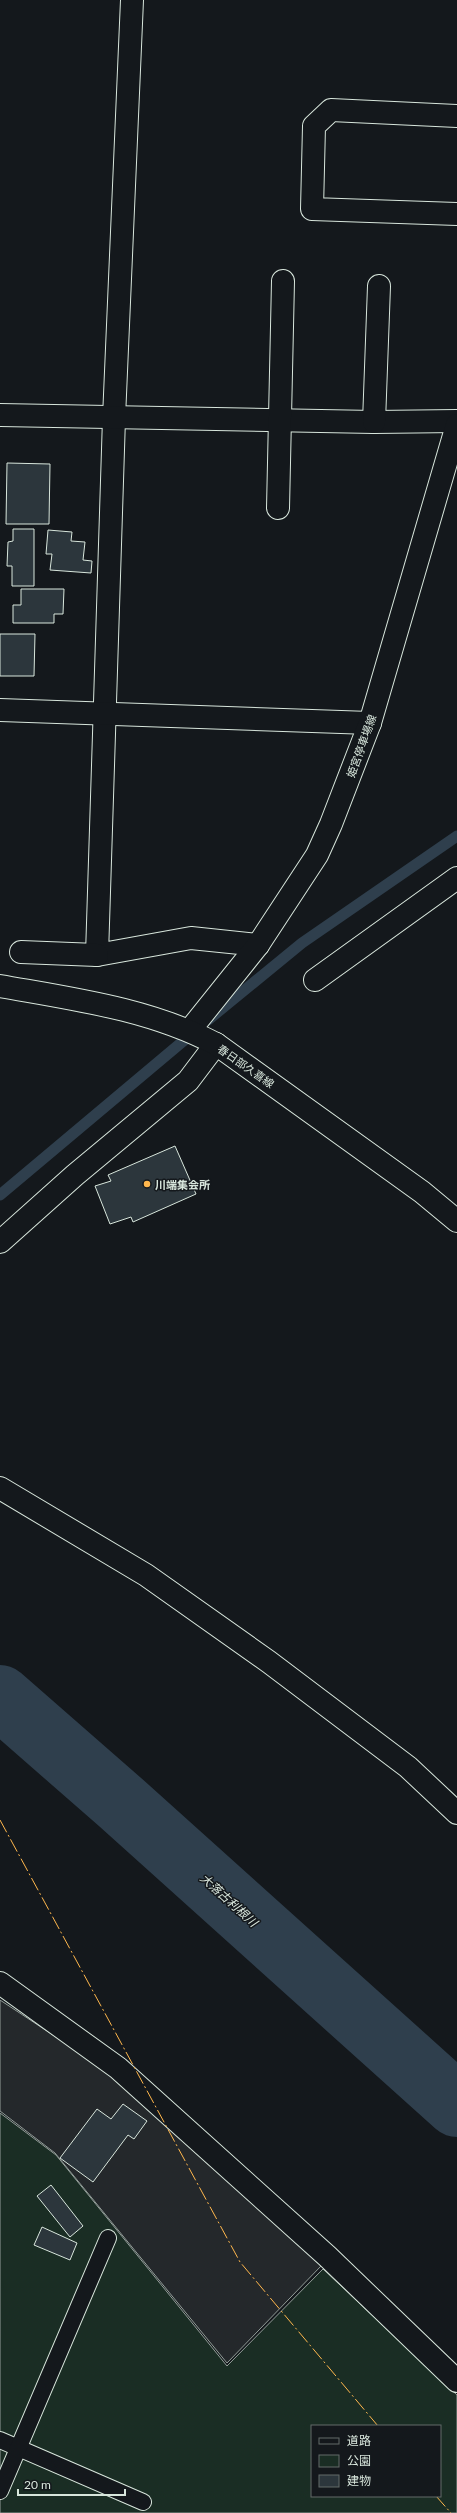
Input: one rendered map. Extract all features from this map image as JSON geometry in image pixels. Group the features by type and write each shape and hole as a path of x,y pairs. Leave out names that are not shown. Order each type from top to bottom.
{"street":[{"path":"97,955 114,418 132,0"},
{"path":"457,116 331,110 314,126 312,209 457,214"},
{"path":"278,508 283,281"},
{"path":"374,422 379,286"},
{"path":"0,415 280,421 457,421"},
{"name":"姫宮停車場線","path":"190,1030 258,945 317,855 337,810 370,723 457,425"},
{"path":"0,710 105,712 370,723"},
{"path":"315,980 457,878"},
{"path":"21,952 97,955 191,938 258,945"},
{"name":"春日部久喜線","path":"0,986 124,1009 190,1030 216,1044 422,1192 457,1221"},
{"path":"0,1242 75,1175 188,1080 216,1044"},
{"path":"0,1488 146,1575 269,1662 408,1767 457,1813"},
{"path":"0,1983 118,2068 327,2256 457,2380"}],"lane":[{"path":"0,2491 108,2238"},
{"path":"0,2440 143,2502"}],"green space":[{"path":"0,2113 56,2155 227,2366 323,2269 457,2395 457,2513 0,2513"}],"shaded area":[{"path":"0,2000 112,2074 322,2265 227,2363 55,2153 0,2111"}],"building":[{"path":"7,463 50,464 49,524 6,524"},
{"path":"13,529 34,529 34,586 12,586 12,566 7,566 8,542 13,541"},
{"path":"48,530 72,532 71,541 85,542 83,560 92,561 91,573 50,570 52,554 46,554"},
{"path":"21,589 64,589 63,614 54,614 54,623 13,623 13,605 21,605"},
{"path":"0,634 35,634 34,676 0,676"},
{"name":"川端集会所","path":"175,1146 196,1194 133,1222 131,1217 110,1224 95,1186 111,1181 108,1175"},
{"path":"123,2104 147,2121 134,2139 128,2135 93,2182 60,2158 97,2109 111,2119"},
{"path":"51,2185 83,2226 70,2237 37,2196"},
{"path":"42,2227 77,2243 70,2260 34,2245"}],"waterway":[{"path":"208,1020 302,943 457,836"},
{"path":"0,1195 194,1032"},
{"name":"大落古利根川","path":"0,1697 120,1802 457,2105"}],"power":[{"path":"0,1820 240,2262 377,2425"},
{"path":"437,2497 451,2513"}],"place":[{"name":"川端集会所","path":"147,1184"}]}
